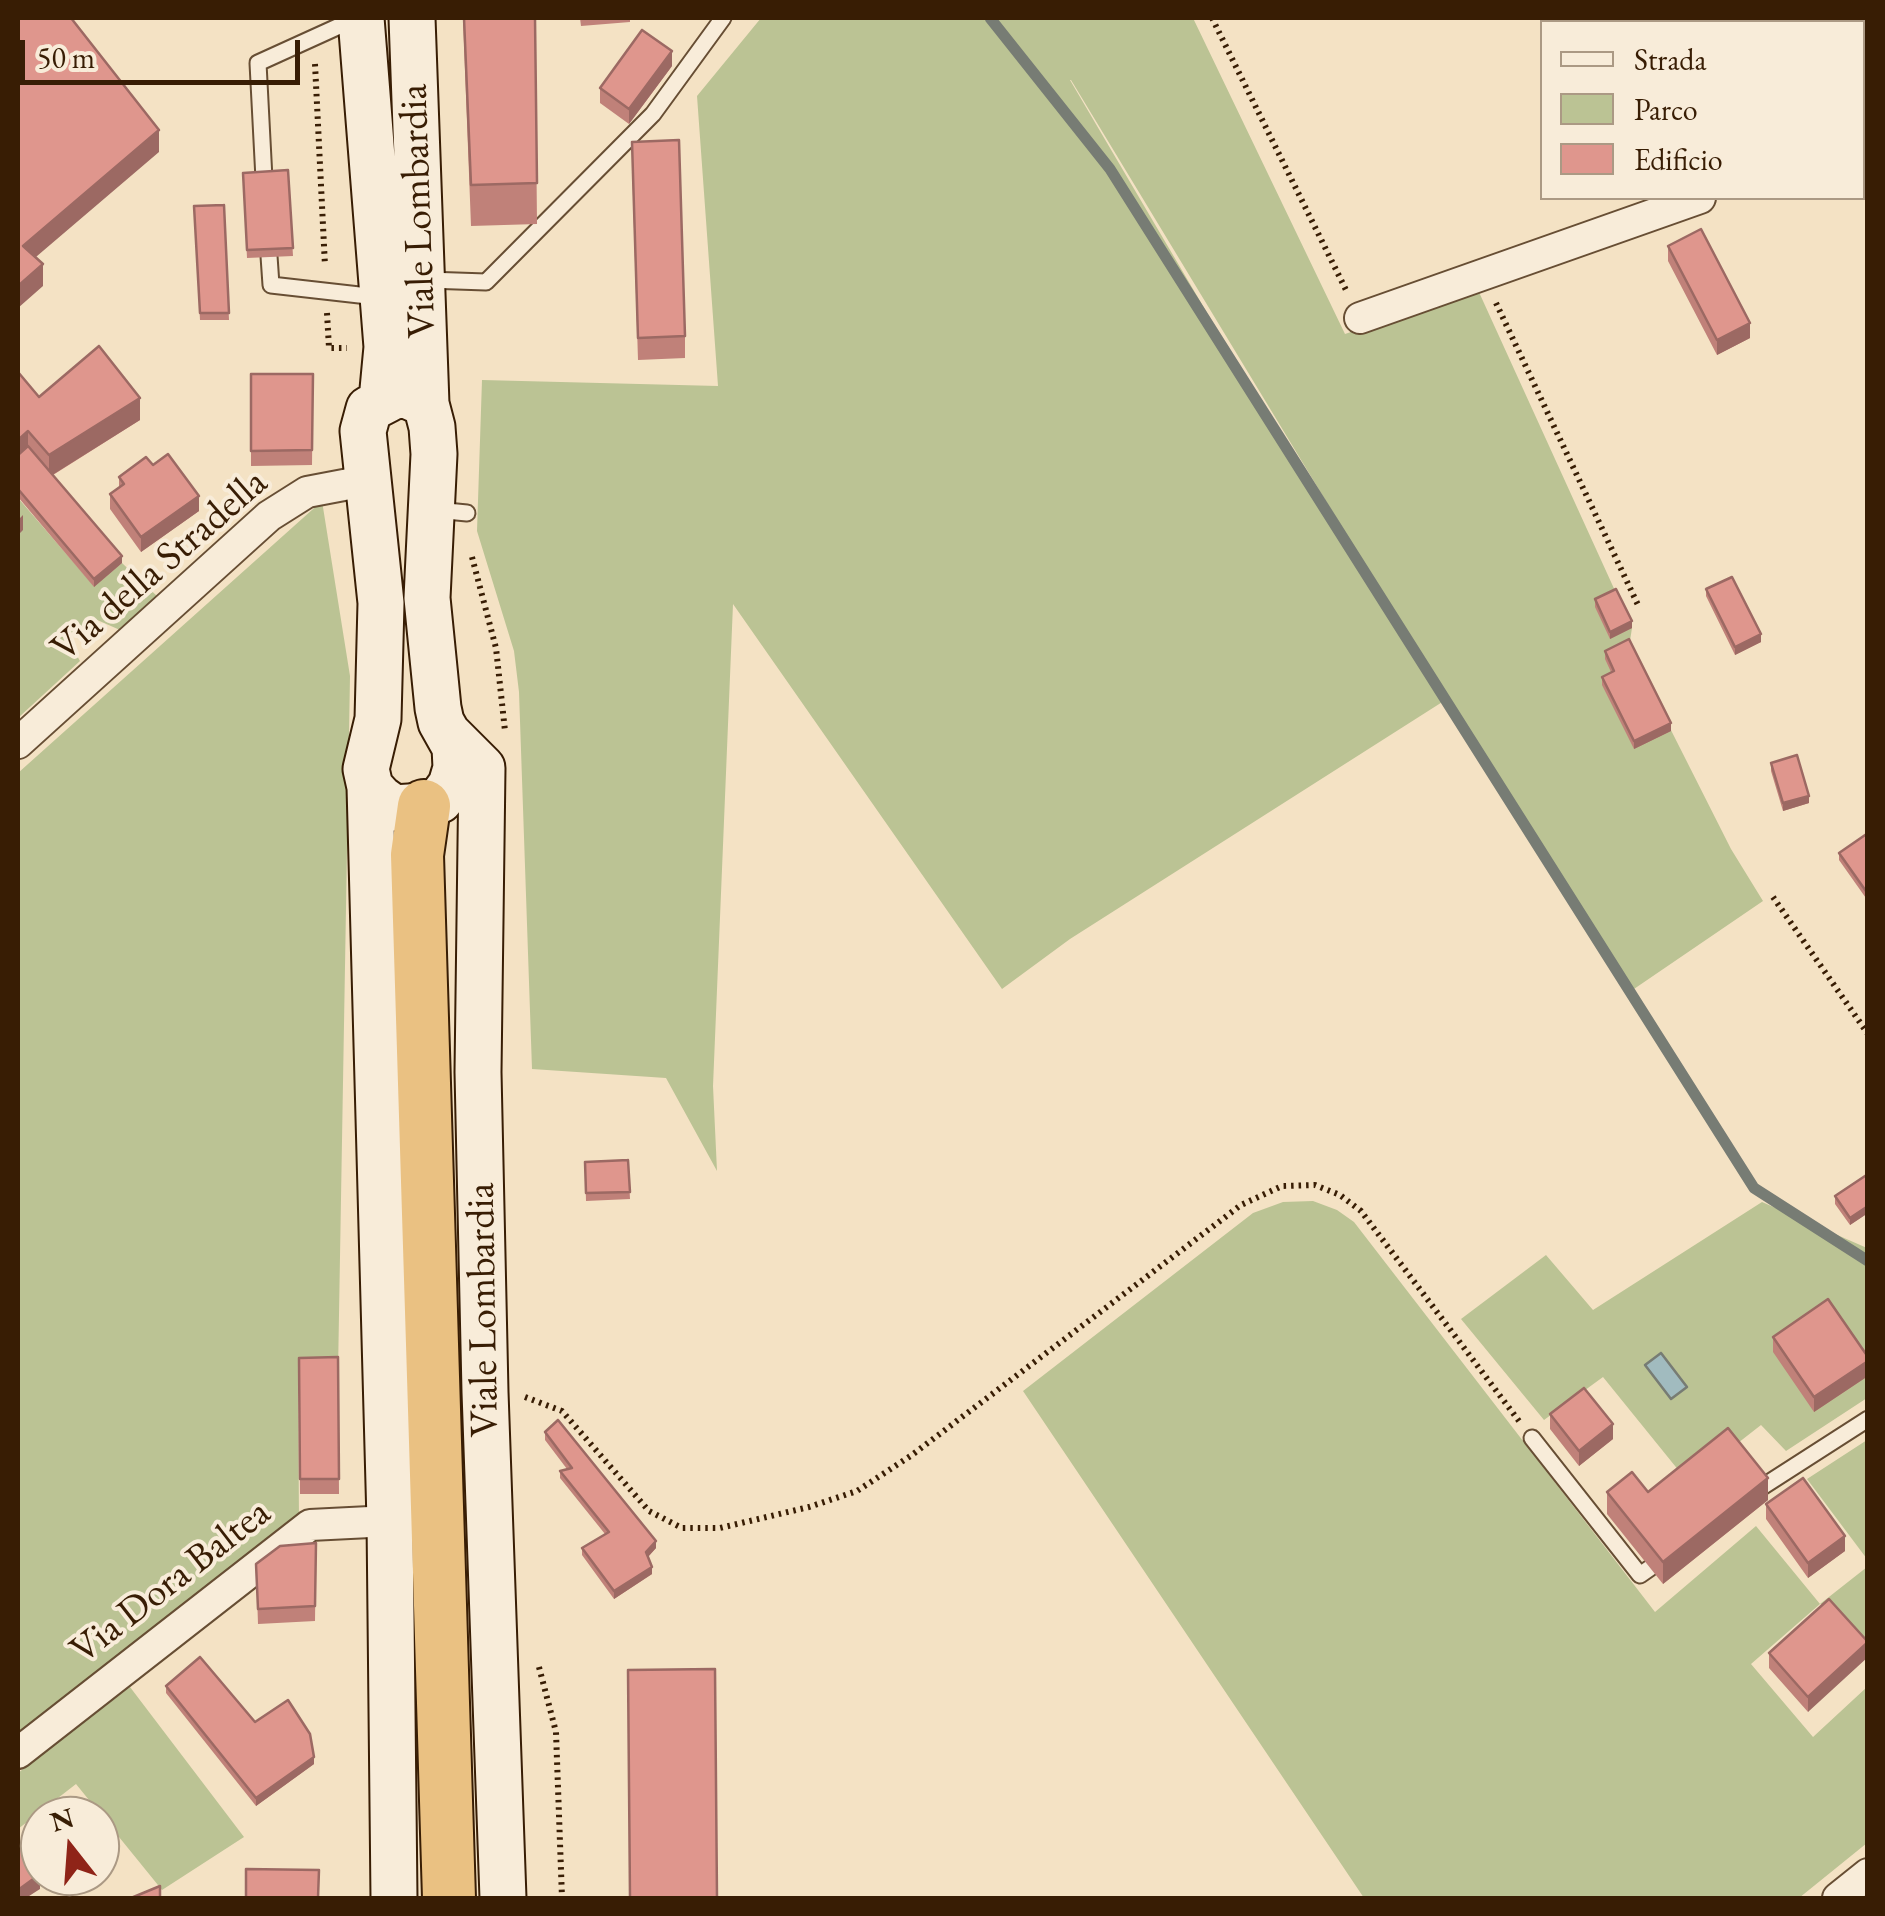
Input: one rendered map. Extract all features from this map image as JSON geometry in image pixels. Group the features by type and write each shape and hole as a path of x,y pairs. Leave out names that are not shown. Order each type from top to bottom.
{"highway":[{"path":"424,806 417,855 449,1898"}],"main road":[{"name":"Viale Lombardia","path":"359,18 403,289 434,454 449,511 427,598 438,708 455,746 456,768 451,785 440,800 424,806"},
{"name":"Viale Lombardia","path":"382,400 387,347 403,289 412,18"},
{"name":"Viale Lombardia","path":"394,1898 390,1521 374,845 366,769 378,718 381,603 363,431 369,409 382,400 406,395 426,404"},
{"name":"Viale Lombardia","path":"449,735 482,768 478,1072 502,1898"},
{"path":"370,787 394,808 424,806"}],"street":[{"path":"1360,318 1694,200"},
{"name":"Via della Stradella","path":"18,744 268,516 308,492 370,480"},
{"name":"Via Dora Baltea","path":"18,1752 310,1525 390,1521"},
{"path":"1838,1898 1868,1874"}],"lane":[{"path":"264,179 258,62 359,18"},
{"path":"269,256 271,285 326,291 486,282 654,114 723,18"},
{"path":"1760,1489 1868,1419"},
{"path":"1532,1438 1640,1575 1650,1568"}],"path":[{"path":"1212,18 1360,318"},
{"path":"314,37 329,348"},
{"path":"1484,275 1638,605"},
{"path":"1773,897 1868,1034"},
{"path":"485,1392 519,1394 562,1411 649,1511 682,1528 720,1528 810,1507 857,1491 912,1455 1241,1205 1282,1186 1314,1185 1340,1195 1361,1211 1532,1438"}],"green space":[{"path":"761,18 1193,18 1345,334 1478,290 1632,628 1629,647 1731,849 1763,901 1631,991 1447,699 1070,939 1002,989 733,604 713,1086 717,1171 666,1078 532,1069 519,692 514,651 477,531 482,380 718,386 697,96","holes":["1071,80 1401,625 1253,391"]},
{"path":"1867,18 1867,101 1865,20 1615,20"},
{"path":"18,498 94,586 122,563 158,597 120,630 95,619 66,637 80,661 18,718"},
{"path":"322,501 350,676 338,1372 298,1373 299,1523 18,1739 18,773"},
{"path":"1313,1201 1354,1222 1655,1612 1756,1526 1820,1604 1751,1664 1813,1737 1867,1687 1867,1843 1799,1898 1364,1898 1023,1391 1253,1213 1283,1202"},
{"path":"1762,1202 1867,1248 1867,1398 1786,1451 1761,1425 1688,1482 1603,1377 1544,1420 1461,1319 1546,1255 1593,1310"},
{"path":"1867,1440 1867,1559 1807,1479"},
{"path":"1867,1567 1867,1646 1833,1608 1820,1604"},
{"path":"130,1687 244,1837 162,1890 120,1838 120,1796 86,1796 76,1784 61,1796 20,1796 18,1829 18,1773"}],"water":[{"path":"1661,1353 1687,1387 1671,1399 1645,1365"}],"building":[{"path":"18,18 71,18 159,130 23,246 43,264 18,286"},
{"path":"464,18 535,18 537,183 471,185"},
{"path":"1776,18 1831,20 1777,20"},
{"path":"642,30 672,51 629,109 600,88"},
{"path":"679,140 685,336 638,338 632,142"},
{"path":"288,170 293,248 247,250 243,173"},
{"path":"224,205 229,313 200,313 194,206"},
{"path":"1701,229 1750,323 1717,340 1668,246"},
{"path":"99,346 140,398 49,455 28,431 18,440 18,372 39,397"},
{"path":"251,374 313,374 312,450 251,451"},
{"path":"28,446 122,556 94,579 18,489 18,455"},
{"path":"168,454 199,496 141,537 110,494 124,484 119,477 146,457 153,465"},
{"path":"1732,577 1761,634 1735,647 1706,589"},
{"path":"1616,589 1632,621 1610,632 1595,599"},
{"path":"1629,639 1671,723 1634,741 1602,677 1614,671 1605,651"},
{"path":"1797,755 1809,796 1783,803 1771,763"},
{"path":"1868,833 1868,894 1839,853"},
{"path":"628,1160 630,1192 586,1193 585,1162"},
{"path":"1868,1174 1868,1206 1850,1218 1835,1196"},
{"path":"1828,1299 1868,1361 1814,1397 1773,1337"},
{"path":"338,1357 339,1479 300,1479 299,1358"},
{"path":"1584,1388 1613,1424 1579,1451 1550,1414"},
{"path":"558,1420 656,1541 646,1552 652,1567 614,1591 582,1548 609,1532 560,1471 572,1468 545,1432"},
{"path":"1728,1428 1768,1478 1663,1562 1607,1492 1632,1472 1648,1492"},
{"path":"1803,1478 1845,1536 1808,1563 1766,1504"},
{"path":"316,1543 315,1606 258,1609 256,1564 280,1546"},
{"path":"1829,1599 1868,1642 1808,1697 1769,1653"},
{"path":"200,1657 255,1722 288,1700 310,1734 314,1757 256,1798 166,1686"},
{"path":"715,1669 717,1898 630,1898 628,1670"},
{"path":"18,1843 20,1889 18,1890"},
{"path":"246,1869 319,1870 318,1898 246,1898"},
{"path":"160,1886 160,1898 131,1898"}],"waterway":[{"path":"990,18 1110,169 1754,1188 1868,1261"}]}
